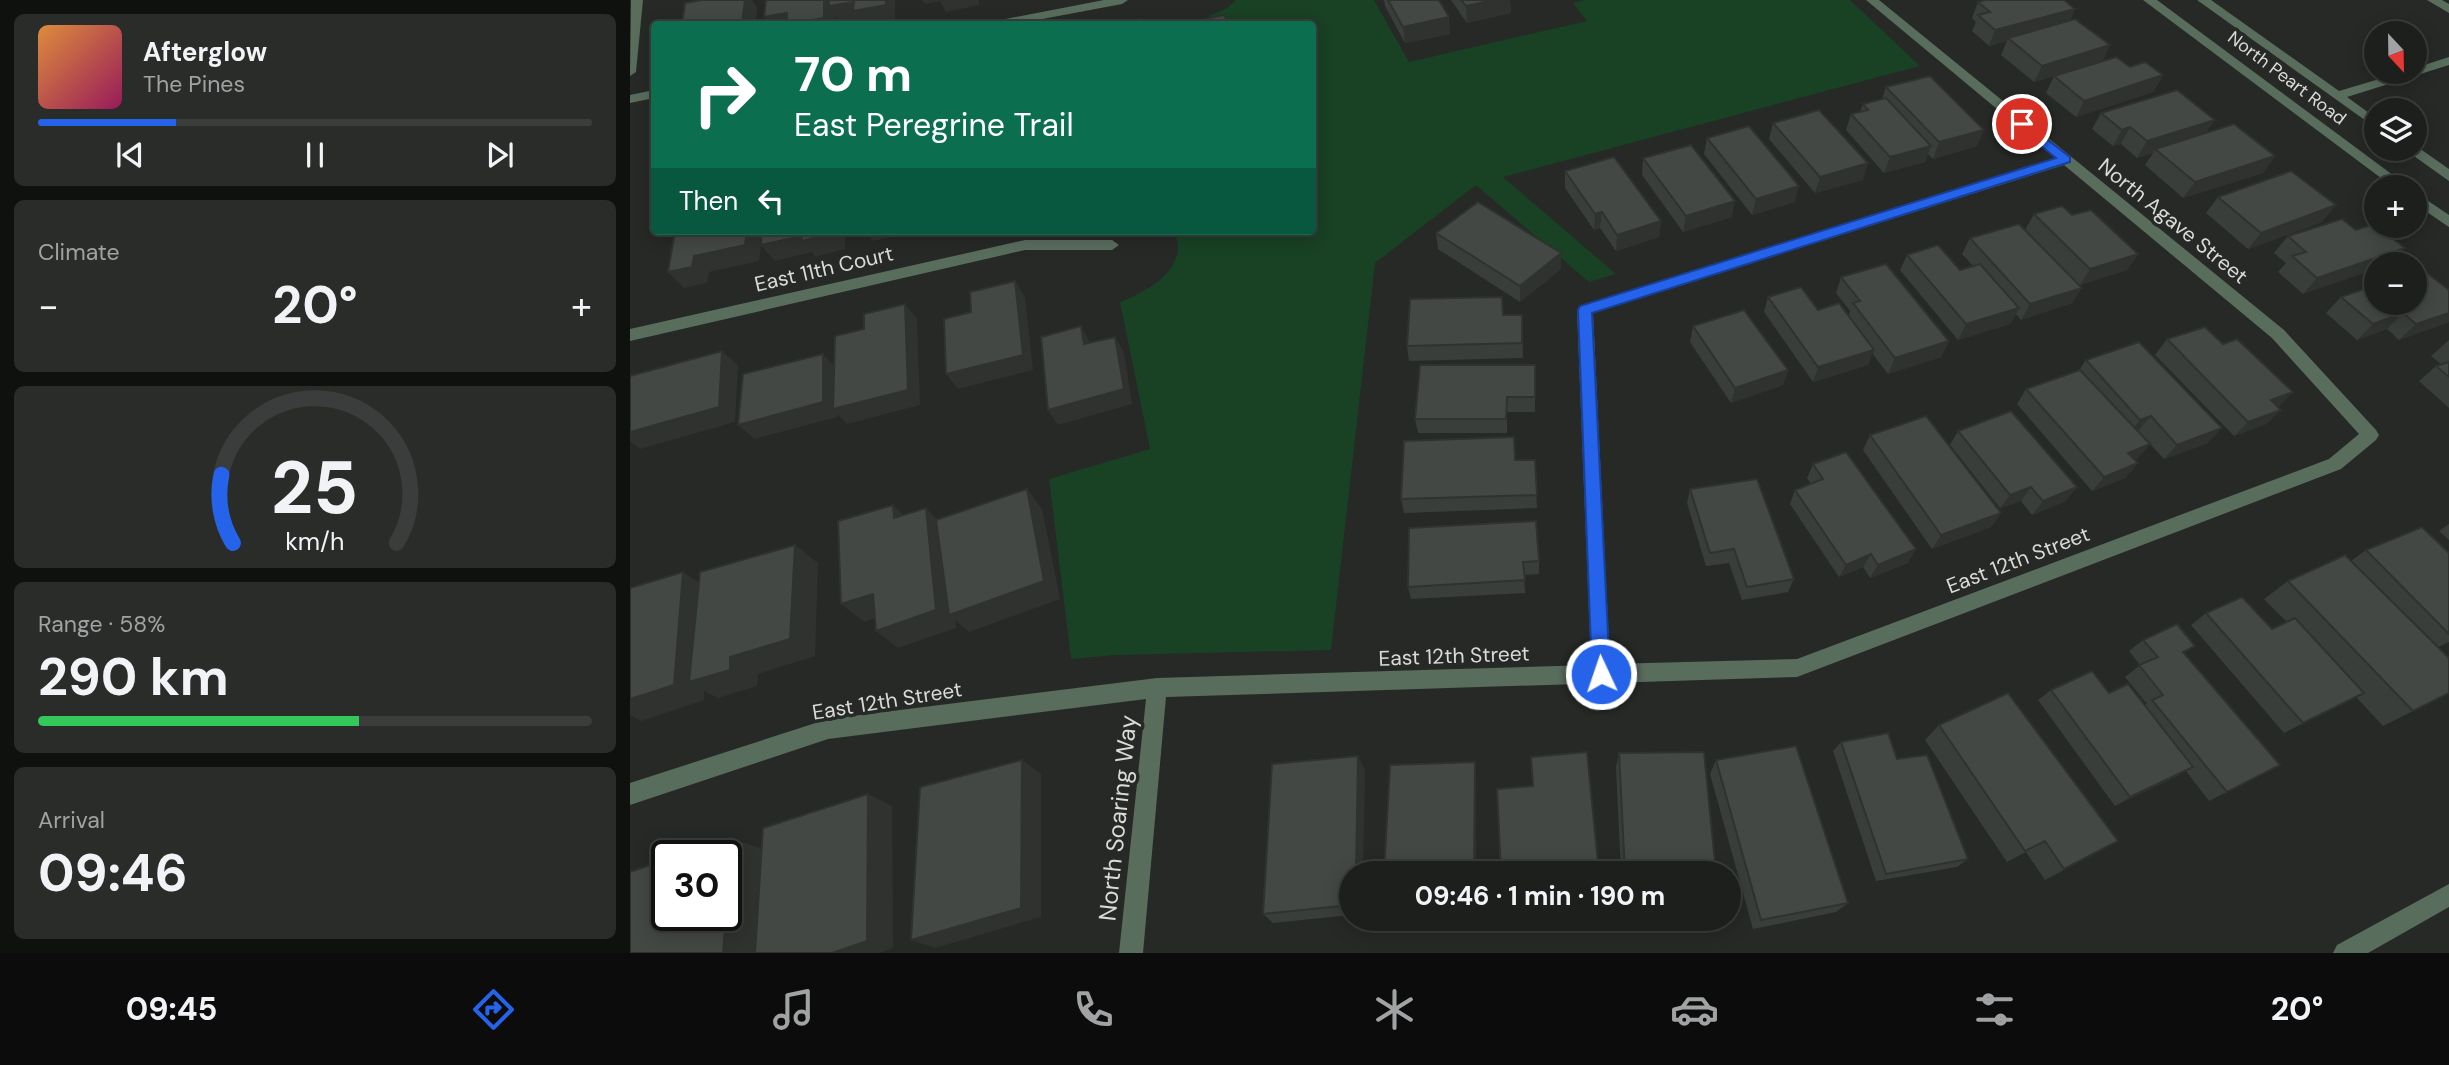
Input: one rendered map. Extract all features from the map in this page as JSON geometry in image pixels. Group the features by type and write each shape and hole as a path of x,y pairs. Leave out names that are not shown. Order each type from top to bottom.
{"street":[{"path":"630,72 637,0"},
{"path":"1015,21 1122,0"},
{"name":"North Agave Street","path":"1872,0 2278,334 2370,436"},
{"name":"North Peart Road","path":"2150,0 2386,175"},
{"name":"North Peart Road","path":"2203,0 2364,115"},
{"path":"2433,0 2449,9"},
{"path":"2427,68 2449,61"},
{"path":"2337,96 2376,84"},
{"path":"630,99 651,95"},
{"path":"1601,674 1585,310 2065,160"},
{"path":"2427,160 2449,176"},
{"path":"2427,206 2449,222"},
{"name":"East 11th Court","path":"630,335 1025,244 1112,245"},
{"name":"East 12th Street","path":"630,794 828,729 1157,688 1797,668 2335,464 2370,436"},
{"name":"North Soaring Way","path":"1131,953 1157,688"},
{"path":"2345,953 2449,895"}],"green space":[{"path":"1236,0 1374,0 1409,62 1587,21 1573,3 1585,0 1850,0 1920,66 1503,177 1616,274 1589,282 1476,185 1375,263 1331,650 1116,655 1071,659 1049,479 1150,449 1120,302 1154,284 1172,267 1177,256 1175,235 1316,235 1316,21 1214,21 1209,16 1227,8"}],"building":[{"path":"702,0 745,0 742,21 682,21 685,3"},
{"path":"766,0 824,0 824,18 787,21 787,13 764,17"},
{"path":"829,0 886,0 886,5 853,11 854,2 829,6"},
{"path":"1388,0 1439,0 1449,17 1403,27"},
{"path":"1461,0 1494,0 1466,6"},
{"path":"2064,0 2075,9 1995,30 1978,15 1990,12 1978,2"},
{"path":"1224,15 1227,21 1196,21"},
{"path":"2075,19 2110,45 2042,66 2008,38"},
{"path":"2116,57 2130,67 2145,62 2163,75 2084,101 2054,76"},
{"path":"1930,76 1984,130 1939,142 1886,87"},
{"path":"2177,90 2215,120 2147,141 2130,127 2122,130 2101,113"},
{"path":"1886,98 1931,146 1890,157 1851,114 1868,110 1863,104"},
{"path":"1819,110 1868,163 1820,177 1773,123"},
{"path":"2234,124 2275,156 2195,182 2155,149"},
{"path":"1749,126 1799,186 1756,199 1707,138"},
{"path":"1691,145 1735,201 1686,216 1643,158"},
{"path":"1614,157 1661,221 1617,235 1602,212 1595,214 1565,171"},
{"path":"2291,171 2336,205 2261,233 2218,197"},
{"path":"1478,202 1561,253 1520,286 1436,233"},
{"path":"2062,206 2072,215 2091,210 2138,254 2090,269 2034,214"},
{"path":"2342,219 2356,230 2364,227 2364,238 2392,238 2405,248 2393,252 2364,252 2364,262 2317,278 2292,256 2306,252 2288,236"},
{"path":"2019,224 2082,288 2030,304 1970,238"},
{"path":"674,235 746,235 745,245 694,256 692,267 668,272"},
{"path":"761,235 825,235 802,241 802,236 761,245"},
{"path":"1938,245 1960,270 1980,264 2019,308 1966,324 1907,255"},
{"path":"1886,264 1949,341 1895,358 1853,303 1860,301 1841,277"},
{"path":"2427,273 2449,290 2449,313 2416,324 2405,315 2427,315"},
{"path":"1015,281 1023,355 946,374 944,319 971,312 970,292"},
{"path":"1801,287 1818,310 1839,303 1874,350 1818,367 1768,297"},
{"path":"2364,289 2364,315 2398,315 2373,324 2341,297"},
{"path":"1502,297 1503,315 1522,315 1522,343 1407,346 1410,299"},
{"path":"905,304 908,390 833,409 835,336 864,329 864,314"},
{"path":"1744,310 1788,370 1735,388 1693,326"},
{"path":"1081,326 1084,344 1115,337 1124,389 1048,410 1041,337"},
{"path":"2205,327 2223,344 2237,339 2293,392 2271,400 2281,410 2248,422 2167,339"},
{"path":"2139,342 2222,428 2177,445 2151,416 2140,420 2086,360"},
{"path":"722,351 719,407 630,432 630,376"},
{"path":"823,354 823,402 738,425 743,374"},
{"path":"2449,362 2449,377 2436,366"},
{"path":"1420,365 1535,365 1535,397 1507,397 1506,419 1415,419"},
{"path":"2080,370 2150,444 2128,453 2138,463 2104,477 2026,389"},
{"path":"2011,411 2077,487 2043,501 2031,487 2010,495 1958,431"},
{"path":"1926,416 2001,513 1941,535 1870,435"},
{"path":"1514,437 1515,460 1535,460 1537,495 1401,499 1404,441"},
{"path":"1846,452 1916,549 1878,565 1871,554 1846,565 1795,490 1823,479 1813,464"},
{"path":"1757,479 1794,579 1747,587 1734,549 1710,553 1690,489"},
{"path":"1027,489 1044,581 949,615 936,520"},
{"path":"893,505 894,518 926,508 936,610 876,631 873,594 841,604 838,521"},
{"path":"1536,521 1539,561 1523,562 1525,580 1408,587 1409,528"},
{"path":"2422,527 2449,553 2449,634 2366,550"},
{"path":"795,545 790,639 730,657 730,670 689,682 700,572"},
{"path":"2345,555 2449,658 2449,693 2413,711 2288,581"},
{"path":"683,572 674,685 630,699 630,588"},
{"path":"2242,597 2272,629 2295,618 2364,693 2303,723 2206,613"},
{"path":"2177,624 2195,646 2183,652 2280,765 2227,792 2152,700 2163,695 2139,665 2158,657 2143,640"},
{"path":"2092,671 2109,693 2128,684 2193,767 2130,797 2051,690"},
{"path":"2008,693 2118,841 2064,869 2045,841 2025,851 1939,725"},
{"path":"1888,733 1897,759 1927,755 1968,859 1886,874 1841,742"},
{"path":"1796,746 1848,903 1761,920 1716,760"},
{"path":"1587,752 1598,861 1500,861 1497,789 1533,786 1531,757"},
{"path":"1704,752 1715,861 1624,861 1619,753"},
{"path":"1358,756 1356,861 1339,861 1339,906 1263,914 1272,764"},
{"path":"1022,760 1021,908 911,940 920,787"},
{"path":"1475,762 1474,861 1385,861 1390,765"},
{"path":"868,794 867,941 832,953 755,953 763,828"},
{"path":"651,865 651,931 725,931 723,953 630,953 630,872"}],"route":[{"path":"1601,674 1585,310 2065,160 2022,124"}]}
